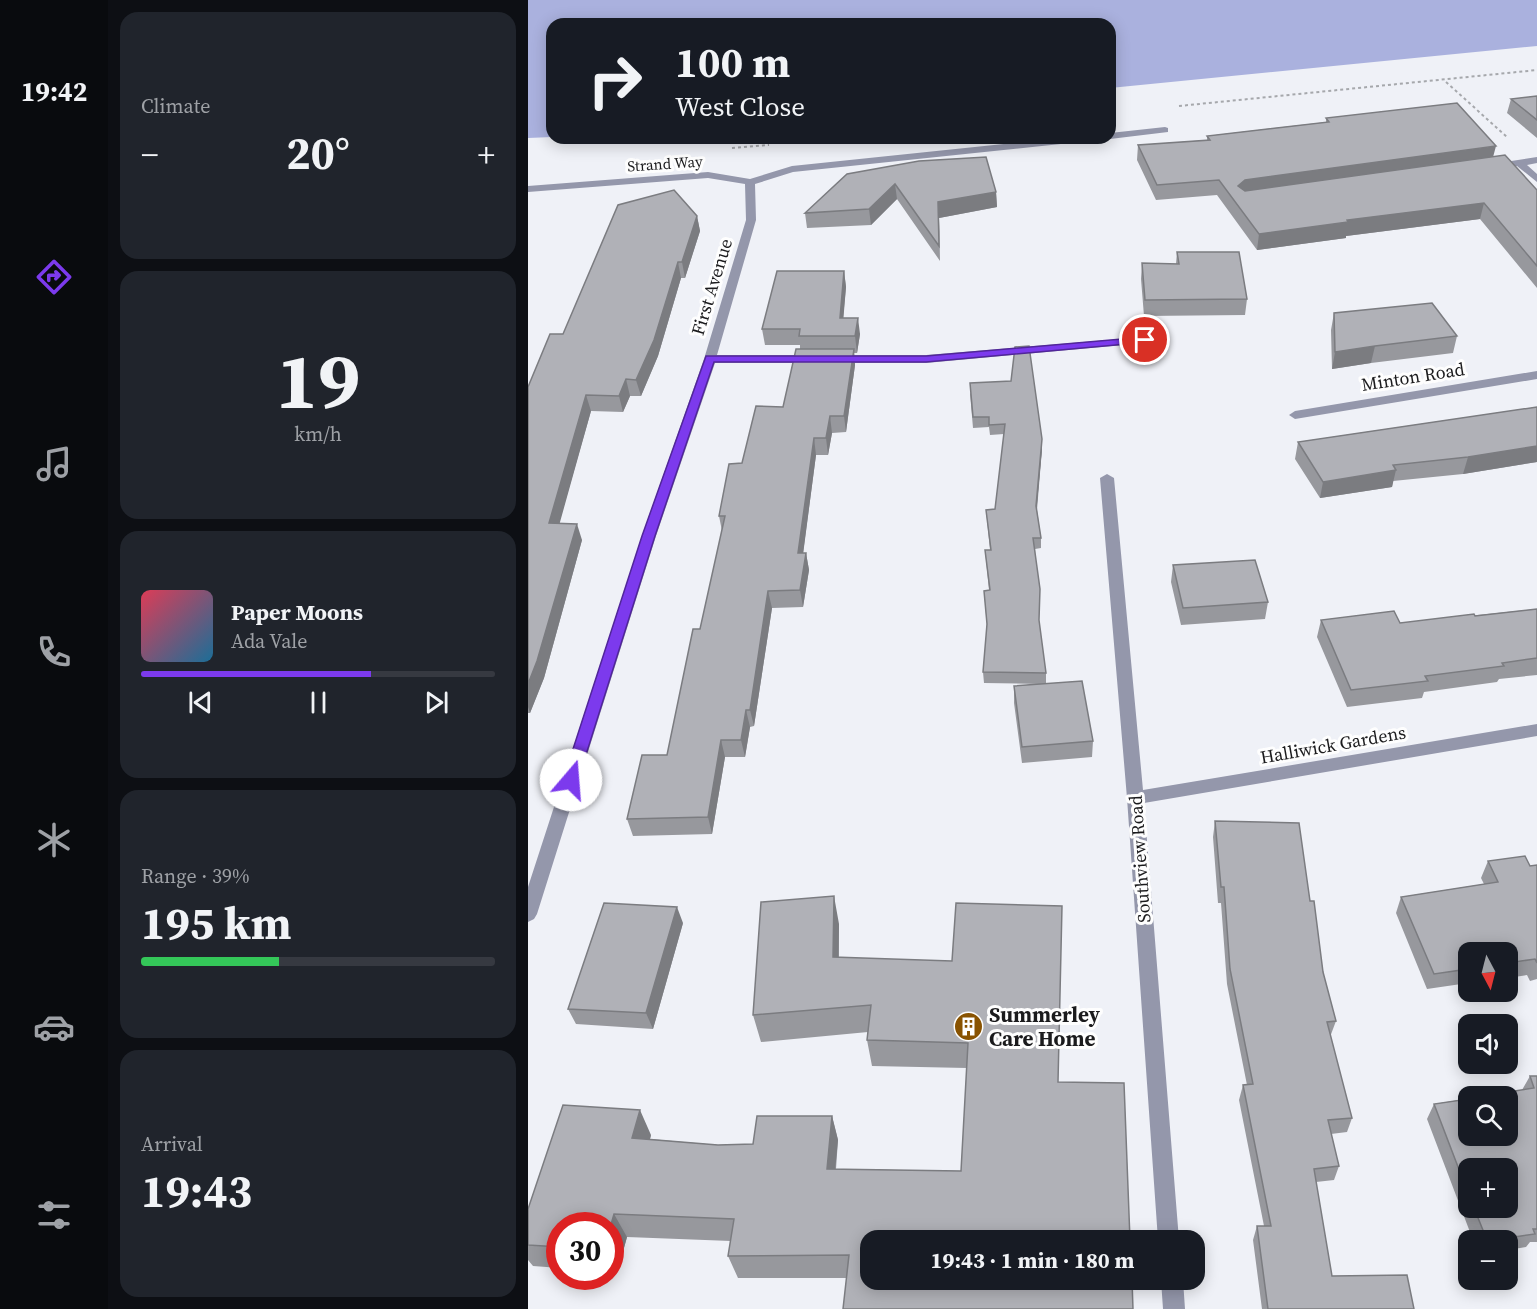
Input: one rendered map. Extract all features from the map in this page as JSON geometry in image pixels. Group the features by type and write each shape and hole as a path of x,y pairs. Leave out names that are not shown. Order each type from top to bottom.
{"street":[{"path":"1116,135 1165,130"},
{"name":"Strand Way","path":"528,189 708,175 750,182 792,169 1032,144"},
{"path":"1485,168 1535,161"},
{"path":"1519,163 1537,179"},
{"name":"First Avenue","path":"528,914 649,536 710,358 751,220 750,182"},
{"path":"710,358 926,359 1145,340"},
{"name":"Minton Road","path":"1295,415 1537,375"},
{"name":"Southview Road","path":"1107,478 1135,798 1168,1230"},
{"name":"Halliwick Gardens","path":"1135,798 1537,730"},
{"path":"1173,1290 1174,1309"}],"path":[{"path":"1179,106 1446,81 1537,70"},
{"path":"1446,81 1535,161"}],"water":[{"path":"528,0 1537,0 1537,46 1116,87 1116,18 546,18 546,137 528,138"}],"building":[{"path":"1537,96 1537,120 1511,99"},
{"path":"1457,103 1496,146 1245,180 1238,186 1245,191 1505,155 1537,190 1537,266 1484,203 1347,220 1348,222 1259,234 1219,180 1157,185 1138,145 1210,140 1207,136 1329,122 1326,118"},
{"path":"986,157 996,192 938,202 939,246 895,184 869,209 805,213 847,174 919,161"},
{"path":"674,190 697,216 682,262 678,262 654,340 636,380 626,379 619,396 586,395 549,523 577,524 537,661 528,684 528,387 550,334 563,334 618,205"},
{"path":"1177,252 1239,252 1247,299 1145,300 1142,263 1179,264"},
{"path":"777,271 844,271 840,318 858,318 855,336 799,336 800,329 762,329"},
{"path":"1432,303 1457,336 1335,352 1334,313"},
{"path":"1029,346 1042,439 1036,506 1041,538 1033,538 1040,589 1039,620 1046,673 983,672 987,624 984,591 990,590 985,550 991,550 986,510 995,509 1005,424 989,425 989,417 973,417 970,383 1011,381 1015,347"},
{"path":"796,349 854,349 844,416 830,416 826,438 814,438 798,553 806,553 800,590 768,591 750,710 746,710 741,740 721,740 708,817 627,819 642,755 667,755 693,629 700,629 725,516 719,516 729,464 742,463 756,406 783,407"},
{"path":"1537,407 1537,446 1468,457 1393,465 1396,470 1323,482 1298,442"},
{"path":"1255,560 1268,602 1183,608 1173,565"},
{"path":"1537,609 1537,658 1502,663 1504,666 1425,676 1428,681 1351,690 1321,620 1394,611 1400,623"},
{"path":"1082,681 1093,741 1022,747 1014,686"},
{"path":"1215,821 1299,823 1310,901 1314,901 1323,972 1336,1021 1327,1022 1352,1118 1328,1120 1339,1166 1314,1169 1332,1276 1407,1275 1414,1309 1268,1309 1257,1226 1271,1226 1243,1085 1253,1084 1230,969 1224,887 1221,887"},
{"path":"1525,856 1530,866 1537,865 1537,963 1535,959 1518,962 1518,942 1458,942 1458,970 1434,974 1401,897 1498,882 1488,861"},
{"path":"834,896 833,957 952,961 956,903 1062,906 1058,1082 1124,1083 1130,1230 860,1230 860,1290 1132,1290 1133,1309 843,1309 849,1255 728,1256 734,1219 624,1214 624,1212 546,1212 546,1246 528,1245 528,1209 563,1105 640,1110 632,1138 718,1145 753,1144 757,1116 832,1116 827,1169 961,1171 968,1043 867,1040 871,1005 753,1015 761,902"},
{"path":"604,903 677,907 646,1013 568,1009"},
{"path":"1530,1076 1537,1076 1537,1229 1533,1229 1535,1234 1518,1236 1518,1230 1483,1230 1478,1218 1518,1218 1518,1158 1458,1158 1458,1167 1434,1104 1458,1100 1458,1146 1518,1146 1518,1090 1534,1088"}],"place":[{"name":"Summerley Care Home","path":"968,1027"}],"route":[{"path":"571,780 649,536 710,358 926,359 1145,340"}]}
